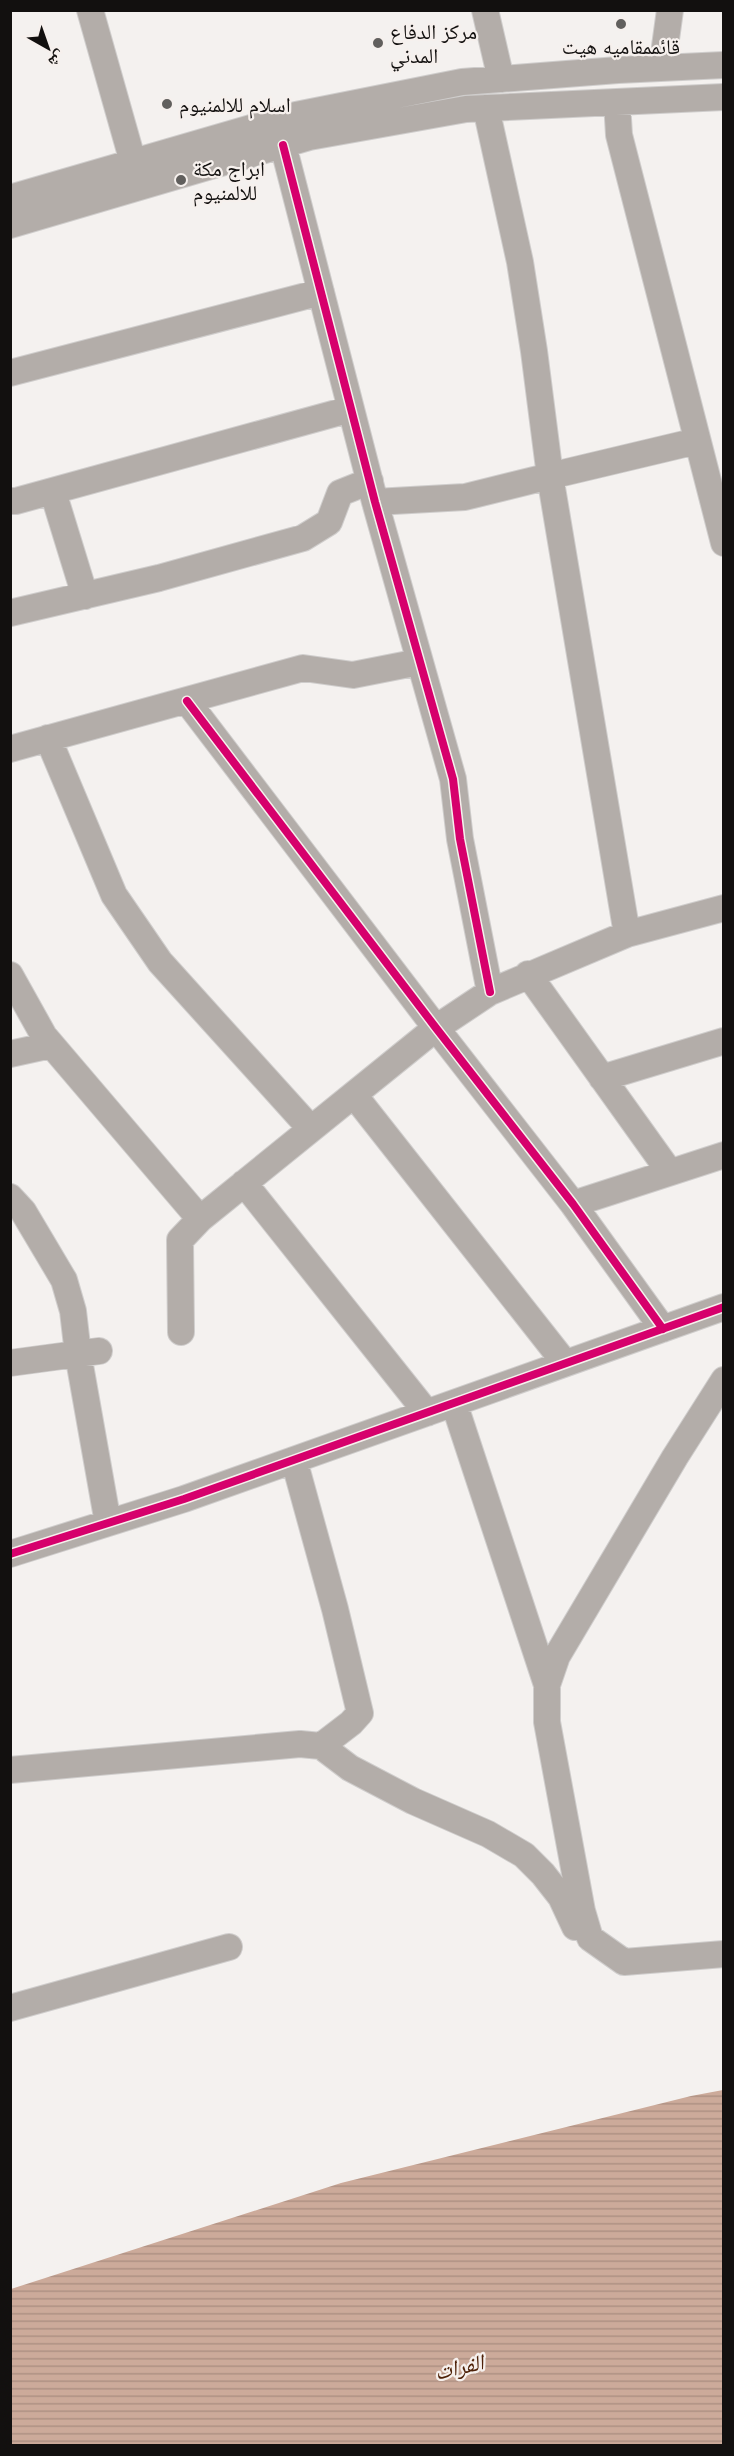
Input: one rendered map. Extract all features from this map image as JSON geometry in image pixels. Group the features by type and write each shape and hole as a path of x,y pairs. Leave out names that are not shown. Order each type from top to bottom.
{"street":[{"path":"90,10 134,162"},
{"path":"485,10 501,79"},
{"path":"662,68 670,10"},
{"path":"10,225 186,160 296,115 462,82 723,65"},
{"path":"10,198 134,162 186,160 283,145 309,137 466,109 723,97"},
{"path":"617,102 620,135 723,543"},
{"path":"486,108 520,262 550,476 627,934"},
{"path":"283,145 373,492 453,779 460,839 490,992"},
{"path":"10,373 321,292"},
{"path":"10,501 53,492 351,409"},
{"path":"10,614 159,578 303,538 328,522 340,493 373,492 465,497 697,441"},
{"path":"53,492 85,596"},
{"path":"10,749 303,668 353,675 419,662"},
{"path":"187,701 436,1029 573,1204 663,1329"},
{"path":"48,738 114,895 160,962 311,1129"},
{"path":"181,1332 180,1240 200,1219 436,1029 490,992 528,974 627,934 723,908"},
{"path":"528,974 669,1171"},
{"path":"10,975 51,1045 200,1219"},
{"path":"602,1078 723,1041"},
{"path":"10,1054 51,1045"},
{"path":"354,1095 565,1364"},
{"path":"573,1204 723,1155"},
{"path":"244,1183 427,1413"},
{"path":"10,1197 23,1211 64,1280 89,1353 108,1523"},
{"path":"10,1554 184,1499 723,1307"},
{"path":"10,1363 89,1353"},
{"path":"547,1685 557,1656 723,1380"},
{"path":"454,1403 547,1685 547,1722 582,1911 590,1938"},
{"path":"294,1460 335,1609 360,1713 351,1723 321,1746"},
{"path":"10,1770 300,1744 321,1746 350,1768 413,1801 488,1834 524,1855 561,1897 573,1925 624,1962 723,1954"},
{"path":"10,2008 229,1947"}],"water":[{"name":"الفرات","path":"723,2090 723,2445 11,2445 11,2289 341,2183"}],"cycle path":[{"path":"283,145 375,502 453,779 460,839 490,992"},
{"path":"187,701 573,1204 663,1329"},
{"path":"10,1554 184,1499 724,1307"}],"place":[{"name":"قائممقاميه هيت","path":"621,24"},
{"name":"مركز الدفاع المدني","path":"378,43"},
{"name":"اسلام للالمنيوم","path":"167,104"},
{"name":"ابراج مكة للالمنيوم","path":"181,180"}]}
